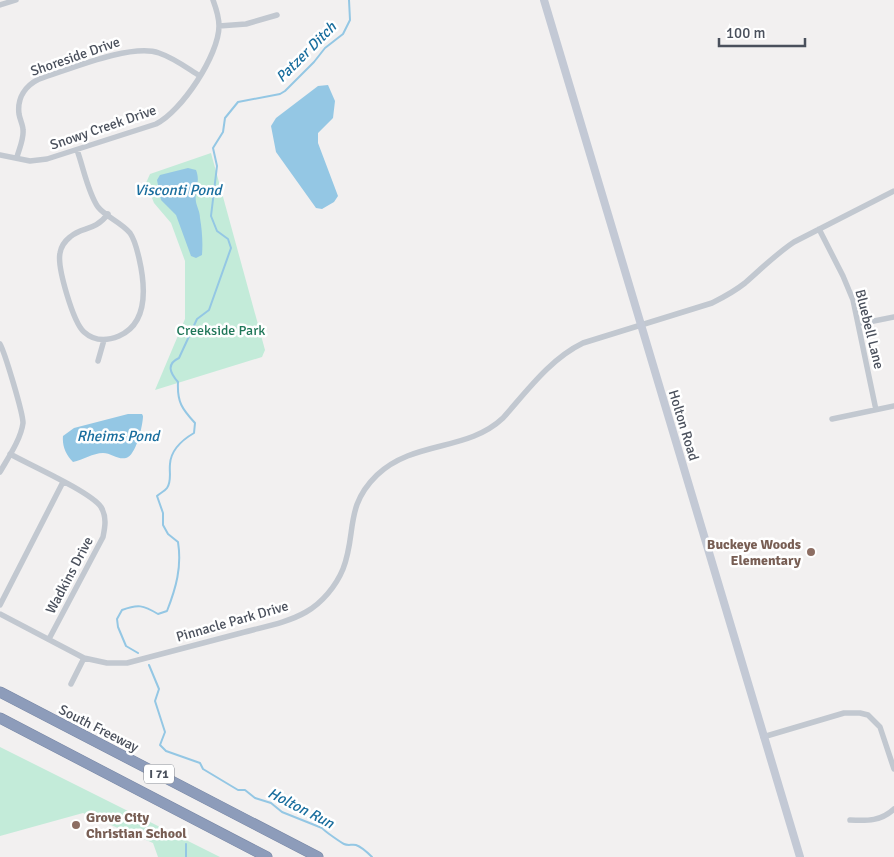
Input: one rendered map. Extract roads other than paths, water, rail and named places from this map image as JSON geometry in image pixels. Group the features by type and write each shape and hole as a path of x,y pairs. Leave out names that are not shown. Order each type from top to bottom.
{"highway":[{"name":"South Freeway","path":"0,692 318,857"},
{"name":"I 71","path":"0,718 267,857"}],"street":[{"path":"0,5 16,0"},
{"path":"213,0 219,26 246,24 277,15"},
{"name":"Holton Road","path":"544,0 800,857"},
{"name":"Snowy Creek Drive","path":"0,155 30,161 47,159 162,121 179,106 210,60 216,45 219,26"},
{"name":"Shoreside Drive","path":"16,157 22,141 23,130 19,114 19,101 24,90 31,83 39,79 119,53 145,50 159,52 172,58 200,76"},
{"path":"77,150 93,198 99,208 108,214 121,223 131,234 138,253 144,286 139,316 133,327 118,336 104,340 89,336 77,323 60,265 60,253 64,243 71,236 91,228 101,222 108,214"},
{"name":"Pinnacle Park Drive","path":"0,614 84,658 107,663 127,663 279,623 306,612 316,605 337,582 346,558 353,516 357,504 370,484 394,462 408,455 457,442 488,430 503,418 563,354 583,343 712,303 744,283 784,248 894,191"},
{"name":"Bluebell Lane","path":"819,229 848,288 858,324 876,410"},
{"path":"858,324 894,317"},
{"path":"98,361 104,340"},
{"path":"0,344 5,355 23,420 20,432 0,472"},
{"path":"832,419 894,406"},
{"name":"Wadkins Drive","path":"10,454 96,501 101,507 105,524 103,537 49,639"},
{"path":"0,605 63,482"},
{"path":"72,684 84,658"},
{"path":"763,737 844,713 860,713 875,720 880,727 894,769"},
{"path":"850,820 868,821 884,817 894,809"}],"water":[{"path":"328,85 335,101 333,118 318,133 318,143 338,196 334,202 322,209 316,208 276,152 271,126 276,118 318,86"},
{"name":"Visconti Pond","path":"188,168 196,170 198,179 196,202 200,214 202,255 196,258 191,256 176,215 161,200 157,180 160,175"},
{"name":"Rheims Pond","path":"128,414 142,414 143,416 138,440 130,456 123,458 99,453 73,462 68,456 64,447 63,436 74,428"}],"waterway":[{"name":"Patzer Ditch","path":"138,653 126,646 118,627 117,619 122,610 132,607 144,607 158,614 167,611 179,569 178,542 168,534 163,525 163,513 157,496 169,485 172,454 181,442 194,433 195,423 181,405 178,395 178,382 171,372 171,366 179,358 197,319 209,310 231,248 228,239 217,231 211,216 217,166 213,148 223,132 225,118 238,102 280,94 285,91 325,48 343,34 350,20 349,0"},
{"name":"Holton Run","path":"149,665 159,689 155,701 165,732 160,745 166,751 200,763 203,769 238,790 245,790 255,798 271,803 282,812 322,828 344,844 358,846 372,857"},
{"name":"Patzer Ditch","path":"186,844 186,857"}],"place":[{"name":"Buckeye Woods Elementary","path":"811,552"},
{"name":"Grove City Christian School","path":"76,825"}],"park label":[{"name":"Creekside Park","path":"221,330"}]}
